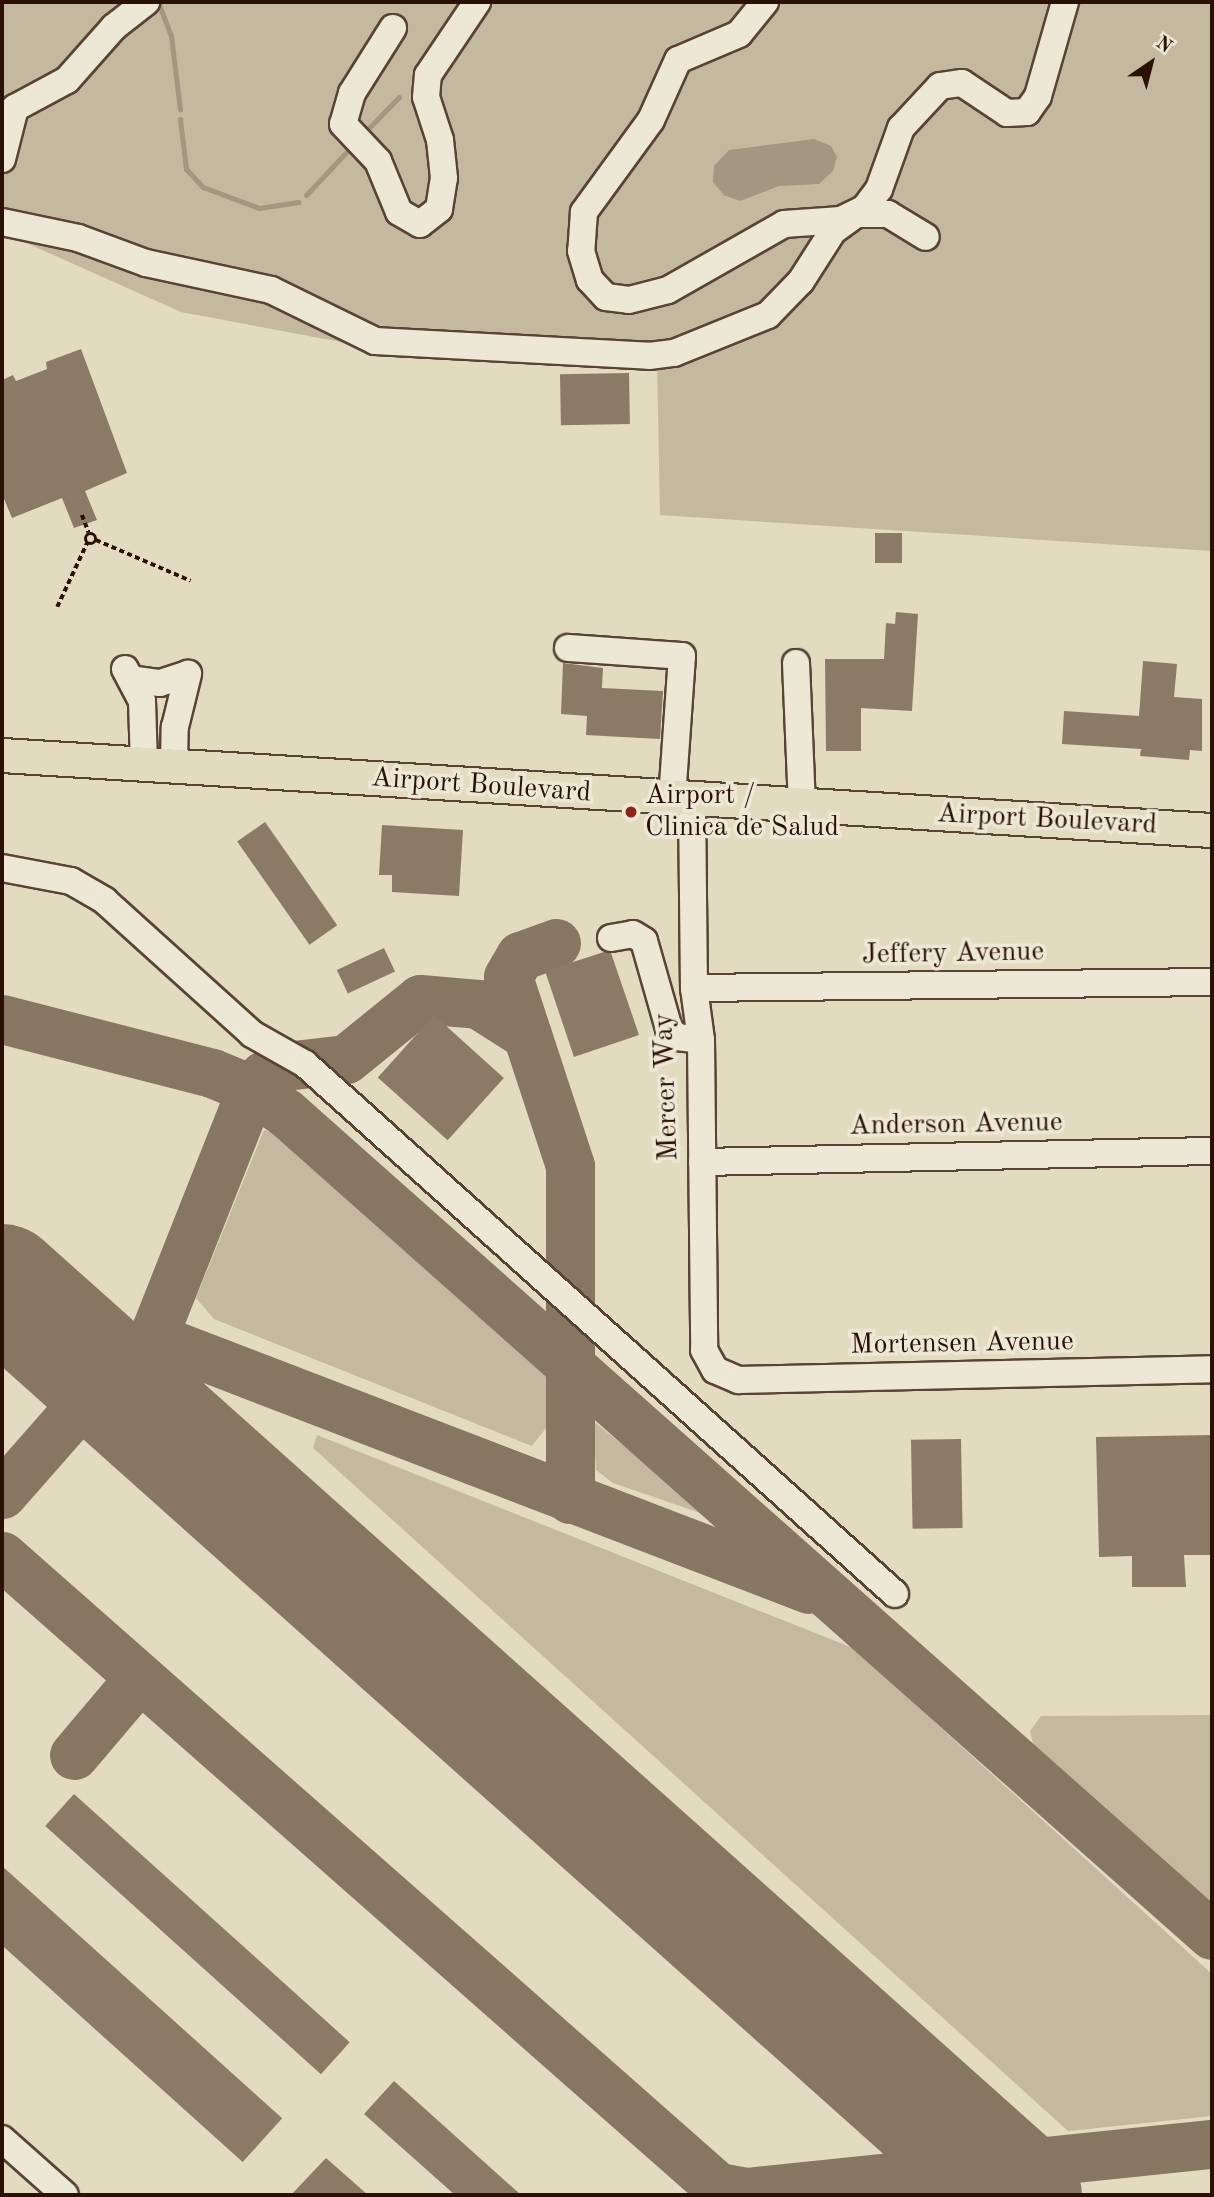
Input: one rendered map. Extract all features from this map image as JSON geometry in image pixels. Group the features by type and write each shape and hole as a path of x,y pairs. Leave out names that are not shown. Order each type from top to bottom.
{"main road":[{"name":"Airport Boulevard","path":"2,755 1212,830"}],"street":[{"path":"2,159 15,108 67,80 114,27 146,2"},
{"path":"393,28 352,93 344,124 378,161 399,212 420,224 439,209 444,178 440,140 426,97 428,75 442,46 477,2"},
{"path":"765,2 739,34 678,60 655,114 581,219 585,267 601,294 629,300 678,287 784,224 850,217 868,211 888,214 926,237"},
{"path":"2,222 78,238 133,260 271,290 375,341 624,346 674,353 768,316 801,281 833,231 877,195 898,133 934,89 962,83 1007,113 1019,115 1031,109 1065,2"},
{"name":"Mercer Way","path":"568,648 682,656 682,798 694,988 701,1040 704,1350 715,1370"},
{"path":"796,663 802,806"},
{"path":"128,674 160,683 188,674 175,727 159,765 142,701 128,674"},
{"path":"2,868 71,881 105,901 252,1034 305,1064 895,1594"},
{"path":"611,938 639,936 652,963 669,1029 681,1038 701,1040"},
{"path":"652,963 693,952"},
{"name":"Jeffery Avenue","path":"694,988 1212,982"},
{"name":"Anderson Avenue","path":"702,1162 1212,1152"},
{"name":"Mortensen Avenue","path":"715,1370 739,1380 1212,1369"},
{"path":"2,2138 65,2195"}],"path":[{"path":"82,515 89,533 96,540 191,581"},
{"path":"57,607 87,543 89,533"},
{"path":"87,543 96,540"}],"shaded area":[{"path":"2,2 1212,2 1212,551 660,515 657,362 373,348 181,312 22,241 2,231"},
{"path":"814,139 831,146 837,157 833,171 819,184 779,186 740,201 724,195 713,182 714,166 729,150"},
{"path":"264,1130 283,1136 550,1377 546,1428 532,1446 214,1319 196,1298"},
{"path":"593,1421 712,1517 613,1483 596,1470"},
{"path":"317,1435 853,1648 1212,1974 1212,2116 1068,2131 313,1448"},
{"path":"1212,1715 1212,1907 1034,1747 1030,1731 1041,1716"}],"building":[{"path":"81,349 127,473 85,491 97,520 74,528 62,498 12,518 2,494 2,380 13,375 16,381 47,369 46,362"},
{"path":"629,373 630,424 561,425 560,374"},
{"path":"875,533 902,533 902,563 875,563"},
{"path":"896,612 918,614 912,711 861,708 861,751 826,751 825,659 884,659 886,623 895,624"},
{"path":"1143,661 1177,664 1174,697 1202,699 1202,751 1190,750 1189,760 1140,756 1141,749 1062,744 1064,711 1139,716"},
{"path":"563,663 603,668 602,688 663,691 660,739 586,735 587,716 561,714"},
{"path":"265,822 337,925 309,945 237,842"},
{"path":"382,825 463,830 459,896 392,892 392,875 379,875"},
{"path":"384,948 395,972 348,994 337,970"},
{"path":"604,952 611,953 639,1035 574,1057 545,971"},
{"path":"434,1015 504,1078 448,1140 378,1077"},
{"path":"1212,1435 1212,1555 1184,1555 1186,1587 1132,1587 1132,1556 1099,1557 1096,1437"},
{"path":"961,1439 963,1528 913,1529 911,1440"},
{"path":"74,1794 350,2042 321,2074 45,1826"},
{"path":"2,1866 282,2118 243,2162 2,1945"},
{"path":"394,2081 521,2195 455,2195 364,2114"},
{"path":"326,2158 368,2195 291,2195"}],"waterway":[{"path":"158,2 171,36 180,109"},
{"path":"362,135 399,97"},
{"path":"180,119 186,169 203,187 259,208 299,202"},
{"path":"306,195 353,145"}],"taxiway":[{"path":"556,943 520,956 508,977 570,1166 570,1499"},
{"path":"151,1342 251,1089 264,1075 285,1066 346,1059 420,999 478,1004 527,1035"},
{"path":"2,1019 212,1073 251,1089 286,1113 1212,1935"},
{"path":"2,1494 126,1353 151,1342 171,1344 809,1589"},
{"path":"2,1556 718,2187 746,2192 1212,2144"},
{"path":"74,1755 139,1678"}],"runway":[{"path":"2,1285 1021,2195"}],"place":[{"name":"Airport / Clinica de Salud","path":"631,812"}]}
